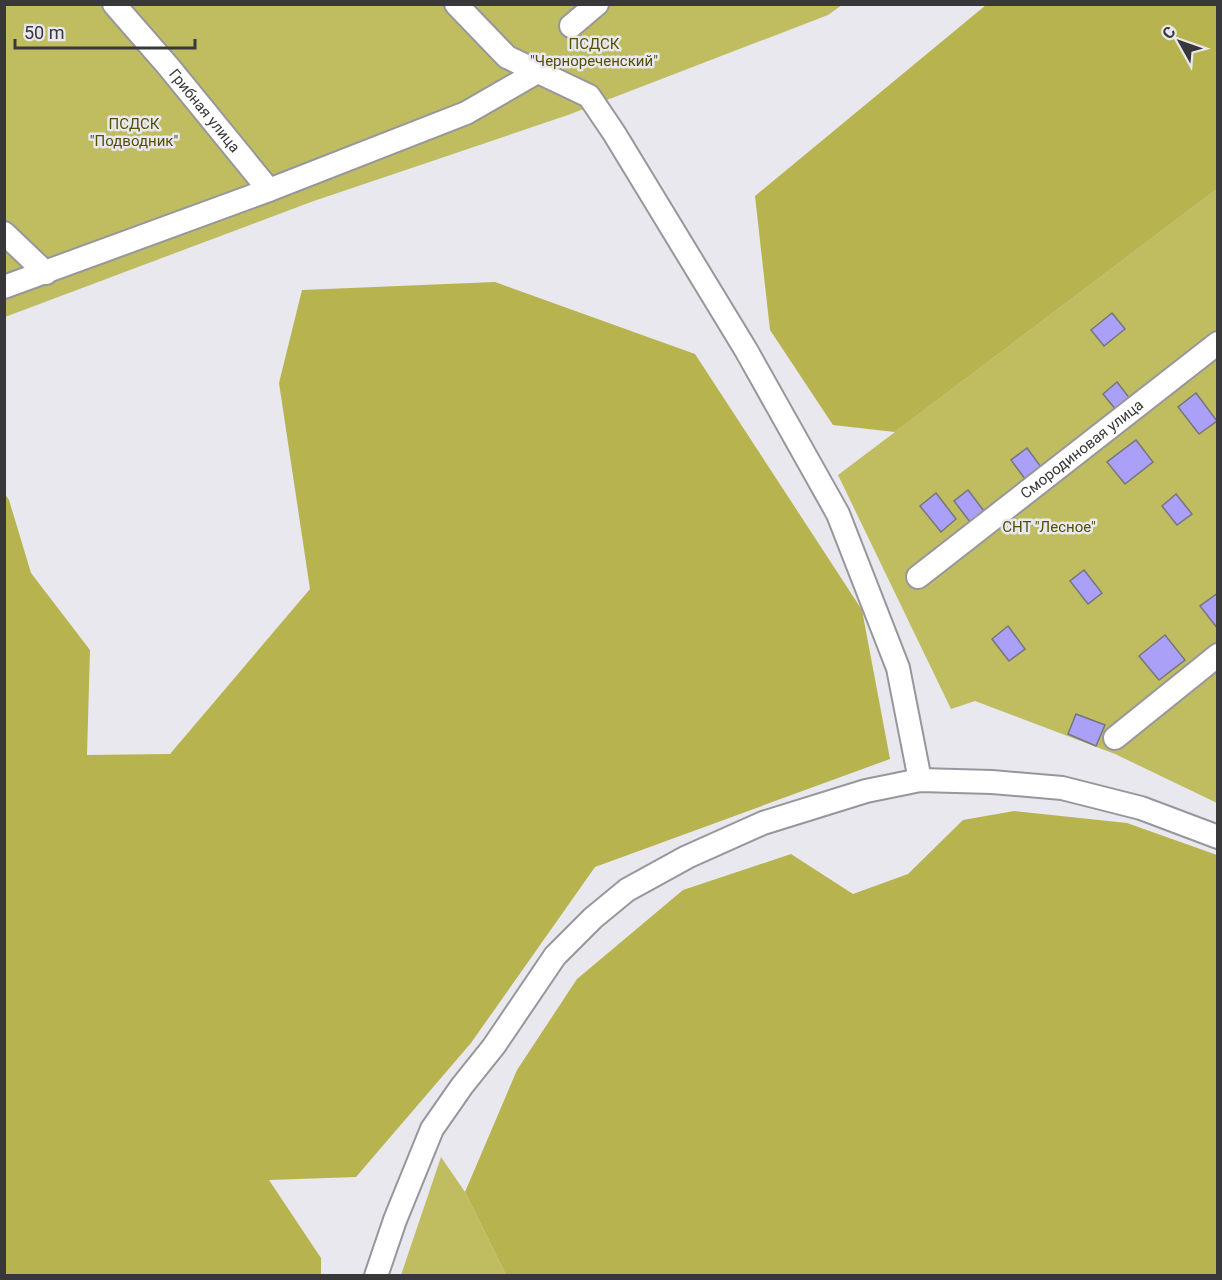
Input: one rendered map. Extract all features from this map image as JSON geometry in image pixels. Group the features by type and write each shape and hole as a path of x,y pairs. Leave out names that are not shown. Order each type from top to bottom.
{"street":[{"name":"Грибная улица","path":"114,4 269,190"},
{"path":"456,4 507,57 589,96 614,133 746,350 838,514 898,669 920,780"},
{"path":"572,26 597,4"},
{"path":"4,287 269,190 466,113 539,71"},
{"path":"4,233 46,273"},
{"name":"Смородиновая улица","path":"918,577 1218,343"},
{"path":"1114,738 1218,655"},
{"path":"376,1275 395,1220 432,1130 462,1086 494,1046 555,956 593,918 627,890 687,857 764,823 866,791 920,780 992,782 1062,788 1142,808 1218,837"}],"green space":[{"name":"ПСДСК \"Подводник\"","path":"5,5 842,5 828,15 568,115 311,202 5,317"},
{"name":"СНТ \"Лесное\"","path":"1217,189 1217,803 1115,754 975,701 951,709 838,475"},
{"path":"441,1157 465,1192 506,1275 401,1275"}],"shaded area":[{"path":"986,5 1217,5 1217,189 895,432 833,425 770,330 755,196"},
{"path":"495,282 695,354 862,610 890,759 595,867 471,1043 356,1177 269,1180 321,1258 321,1275 5,1275 5,494 9,500 31,573 90,650 87,755 170,754 310,589 279,383 302,290"},
{"path":"1014,811 1127,823 1217,855 1217,1275 506,1275 465,1192 517,1070 577,979 683,890 791,854 853,894 908,874 963,820"}],"building":[{"path":"1112,313 1125,329 1104,346 1091,330"},
{"path":"1117,382 1131,400 1117,411 1103,394"},
{"path":"1196,393 1217,421 1199,434 1178,407"},
{"path":"1136,440 1153,462 1125,484 1107,462"},
{"path":"1027,448 1044,471 1028,483 1011,460"},
{"path":"968,490 984,511 970,522 954,501"},
{"path":"936,493 956,519 941,532 920,506"},
{"path":"1176,494 1192,514 1177,525 1162,506"},
{"path":"1084,570 1102,593 1088,604 1070,581"},
{"path":"1218,593 1218,629 1200,606"},
{"path":"1008,626 1025,649 1009,661 992,639"},
{"path":"1165,635 1185,660 1159,680 1139,656"},
{"path":"1076,714 1105,725 1096,746 1068,734"}],"park label":[{"name":"ПСДСК \"Чернореченский\"","path":"594,52"}]}
